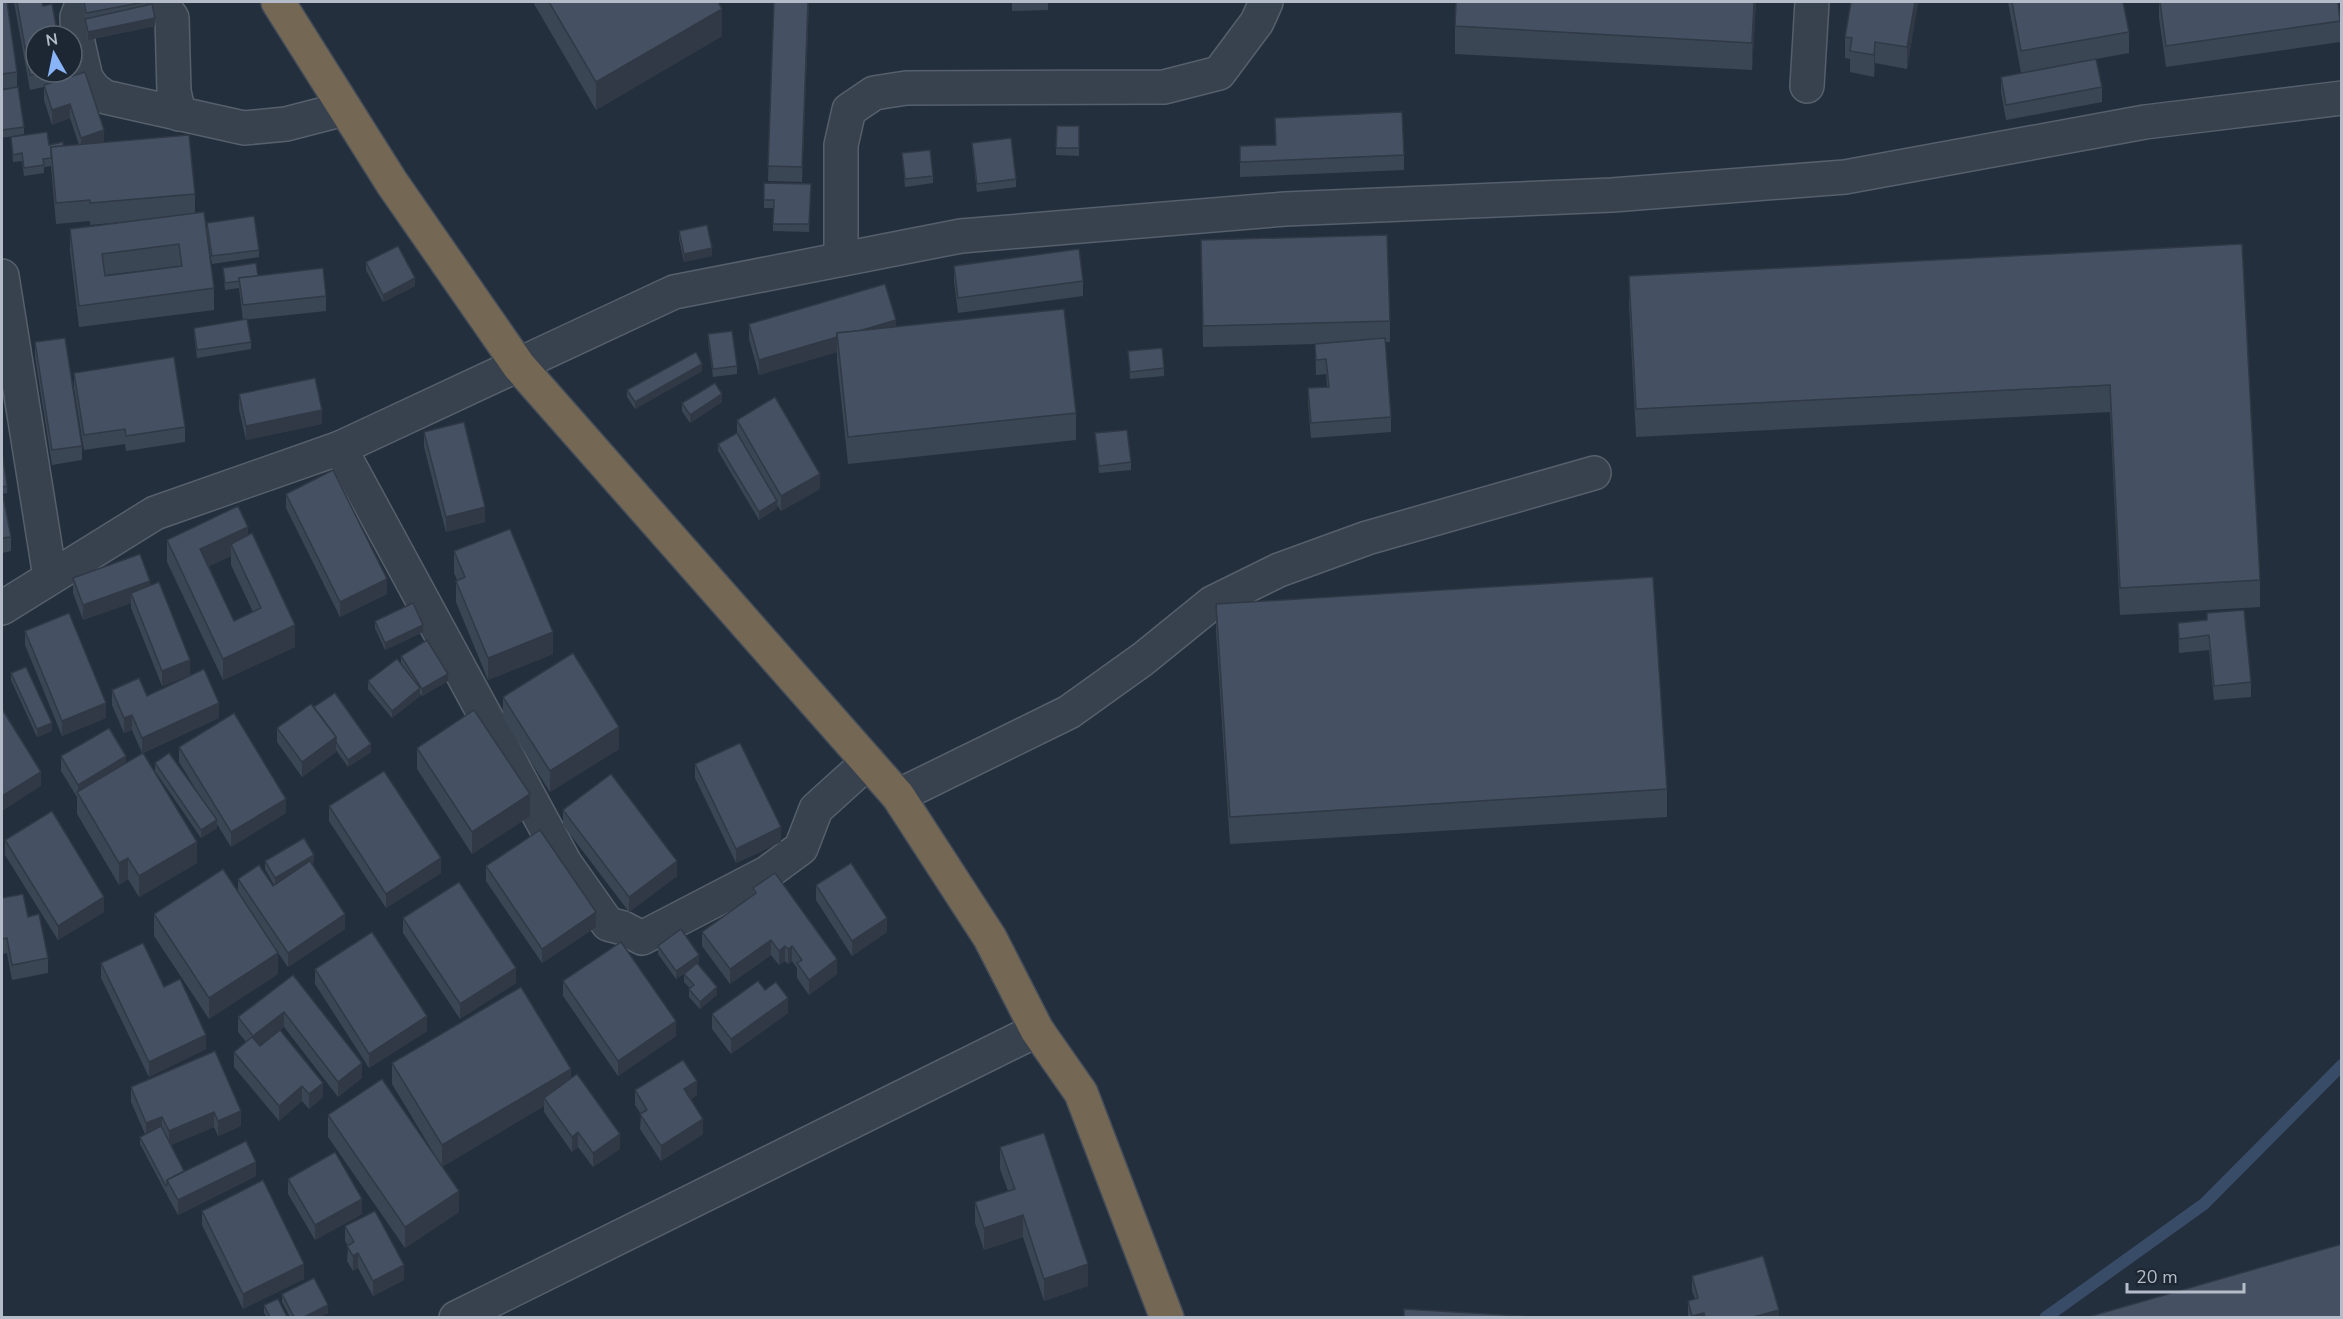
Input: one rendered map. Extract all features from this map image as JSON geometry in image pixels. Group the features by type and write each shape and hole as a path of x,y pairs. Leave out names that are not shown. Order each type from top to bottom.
{"highway":[{"path":"278,2 392,183 519,366 898,795 990,938 1037,1030 1081,1093 1167,1317"}],"street":[{"path":"83,2 77,16 78,43 86,78 94,89 105,97 244,128 286,124 345,109"},
{"path":"161,2 172,18 174,91 179,114"},
{"path":"841,259 841,145 849,110 874,93 906,88 1164,87 1219,73 1257,22 1266,2"},
{"path":"1807,86 1812,2"},
{"path":"2,608 155,513 340,448 674,292 961,236 1285,209 1612,195 1845,177 2145,122 2342,98"},
{"path":"2,276 50,577"},
{"path":"340,448 565,863 608,924 623,928 642,938 767,873 801,848 816,808 868,762"},
{"path":"898,795 1069,712 1143,659 1212,603 1279,570 1367,538 1594,473"},
{"path":"456,1317 1037,1030"}],"building":[{"path":"2,2 7,2 17,72 2,74"},
{"path":"17,2 42,2 43,6 52,4 56,24 24,24 24,41"},
{"path":"84,2 145,2 86,13"},
{"path":"549,2 718,2 722,9 596,82"},
{"path":"774,2 808,2 802,167 768,166"},
{"path":"1456,2 1754,2 1752,43 1455,26"},
{"path":"1851,2 1915,2 1907,47 1875,42 1874,55 1850,51 1852,38 1845,37"},
{"path":"2012,2 2123,2 2129,32 2021,51"},
{"path":"2160,2 2338,2 2340,21 2166,46"},
{"path":"152,4 155,18 88,32 85,19"},
{"path":"2096,59 2102,87 2006,105 2001,77"},
{"path":"84,72 104,130 81,138 70,104 52,110 44,85 84,84"},
{"path":"18,87 24,127 2,130 2,90"},
{"path":"1402,112 1404,155 1240,162 1240,146 1276,145 1275,118"},
{"path":"1057,126 1079,126 1079,148 1056,148"},
{"path":"47,132 49,145 63,142 63,146 51,147 51,158 43,159 44,165 24,168 22,153 13,155 11,137"},
{"path":"189,135 195,194 90,203 90,200 56,203 51,147"},
{"path":"1011,138 1016,179 977,184 972,143"},
{"path":"930,150 933,176 905,179 902,153"},
{"path":"764,183 811,184 809,224 773,224 774,200 764,200"},
{"path":"204,212 214,288 79,306 70,229","holes":["179,244 182,266 105,276 102,254"]},
{"path":"254,216 259,250 212,256 207,223"},
{"path":"707,225 712,248 684,254 679,231"},
{"path":"1387,235 1390,321 1203,326 1201,240"},
{"path":"2242,244 2260,580 2120,588 2110,385 1636,409 1629,276"},
{"path":"398,246 415,278 383,295 366,262"},
{"path":"1079,249 1083,281 958,298 954,266"},
{"path":"256,263 258,276 239,278 240,281 225,283 223,268"},
{"path":"323,268 326,296 243,305 239,278"},
{"path":"885,284 896,320 859,331 837,333 837,337 759,360 749,324"},
{"path":"1064,309 1076,413 848,437 837,333"},
{"path":"247,319 251,342 197,350 194,328"},
{"path":"732,331 737,366 713,369 708,334"},
{"path":"65,338 82,446 52,450 35,342"},
{"path":"1385,338 1391,417 1311,423 1308,388 1329,387 1326,359 1316,360 1315,344"},
{"path":"1162,348 1164,368 1130,372 1128,351"},
{"path":"696,352 702,364 635,402 627,390"},
{"path":"174,357 185,427 126,436 125,429 84,435 74,373"},
{"path":"315,378 322,410 246,426 239,394"},
{"path":"715,383 722,394 690,415 682,403"},
{"path":"775,397 820,474 781,496 737,420"},
{"path":"464,422 485,507 446,517 424,432"},
{"path":"1127,430 1131,462 1099,466 1095,433"},
{"path":"737,433 777,501 759,512 718,444"},
{"path":"2,452 7,486 2,487"},
{"path":"333,470 387,579 340,602 286,494"},
{"path":"2,496 11,537 2,538"},
{"path":"238,506 248,527 200,549 234,621 261,608 231,544 252,533 295,625 223,659 167,540"},
{"path":"510,529 553,632 488,658 456,581 465,577 454,551"},
{"path":"140,554 150,581 83,605 73,578"},
{"path":"1653,577 1667,789 1230,817 1216,604"},
{"path":"159,582 190,660 162,671 131,593"},
{"path":"413,603 423,625 385,643 375,621"},
{"path":"2244,610 2251,682 2214,686 2209,635 2179,639 2178,623 2207,620 2207,613"},
{"path":"69,613 106,703 62,721 25,631"},
{"path":"427,640 448,674 422,689 401,656"},
{"path":"573,653 619,727 550,771 503,697"},
{"path":"397,659 420,688 392,711 368,681"},
{"path":"26,667 52,723 37,729 11,673"},
{"path":"204,669 219,703 142,738 132,715 124,718 112,690 139,678 147,696"},
{"path":"335,693 371,744 348,760 336,742 336,737 314,707"},
{"path":"311,704 336,737 302,762 277,728"},
{"path":"2,709 41,772 2,796"},
{"path":"474,710 530,794 472,832 417,748"},
{"path":"234,713 286,799 231,832 179,747"},
{"path":"109,728 126,756 78,785 61,756"},
{"path":"740,743 781,827 736,849 695,764"},
{"path":"143,753 197,842 139,876 128,858 119,863 77,792"},
{"path":"169,753 217,820 201,830 155,763"},
{"path":"384,771 441,858 386,894 329,806"},
{"path":"611,774 677,861 629,897 563,810"},
{"path":"52,811 104,897 58,926 5,840"},
{"path":"540,830 596,912 542,949 486,866"},
{"path":"304,838 314,855 275,878 265,861"},
{"path":"310,861 345,914 288,953 238,879 259,865 273,886"},
{"path":"851,863 887,918 852,941 816,885"},
{"path":"223,869 278,953 209,998 154,914"},
{"path":"775,873 837,959 809,980 797,963 802,960 792,946 788,949 785,946 779,951 771,940 730,969 702,932 756,893 753,888"},
{"path":"459,882 516,968 460,1004 403,918"},
{"path":"23,894 28,917 39,914 48,958 12,965 7,938 2,939 2,898"},
{"path":"681,929 699,955 676,971 658,946"},
{"path":"372,932 427,1016 369,1054 315,969"},
{"path":"621,942 676,1021 618,1061 563,981"},
{"path":"143,943 164,987 180,979 206,1035 149,1062 101,963"},
{"path":"697,963 717,987 700,1002 689,989 694,985 684,974"},
{"path":"293,975 362,1063 338,1082 284,1012 253,1036 238,1017"},
{"path":"758,981 765,990 776,982 788,998 731,1039 712,1014"},
{"path":"521,987 571,1069 442,1145 392,1063"},
{"path":"280,1030 323,1083 309,1094 302,1086 279,1106 234,1052 252,1037 260,1046"},
{"path":"215,1051 241,1111 218,1121 214,1112 169,1131 162,1117 146,1123 131,1087"},
{"path":"683,1060 697,1081 684,1089 703,1119 661,1146 640,1114 647,1110 635,1090"},
{"path":"577,1074 620,1134 593,1153 578,1132 572,1137 544,1098"},
{"path":"382,1079 459,1191 405,1227 328,1115"},
{"path":"161,1126 184,1171 167,1180 166,1186 140,1137"},
{"path":"1044,1133 1088,1264 1044,1279 1023,1215 984,1228 975,1202 1015,1189 1000,1147"},
{"path":"246,1141 256,1162 178,1200 167,1180"},
{"path":"335,1152 362,1199 315,1225 288,1179"},
{"path":"263,1180 304,1264 243,1294 202,1211"},
{"path":"375,1211 404,1265 373,1281 358,1253 353,1256 347,1246 354,1242 345,1226"},
{"path":"2342,1244 2342,1317 2088,1317"},
{"path":"1763,1256 1779,1310 1753,1317 1705,1317 1704,1313 1692,1316 1688,1301 1698,1298 1692,1276"},
{"path":"314,1278 328,1305 304,1317 294,1317 282,1294"},
{"path":"278,1299 287,1317 270,1317 264,1305"},
{"path":"1404,1309 1538,1317 1404,1317"}],"waterway":[{"path":"2045,1318 2204,1204 2342,1065"}]}
